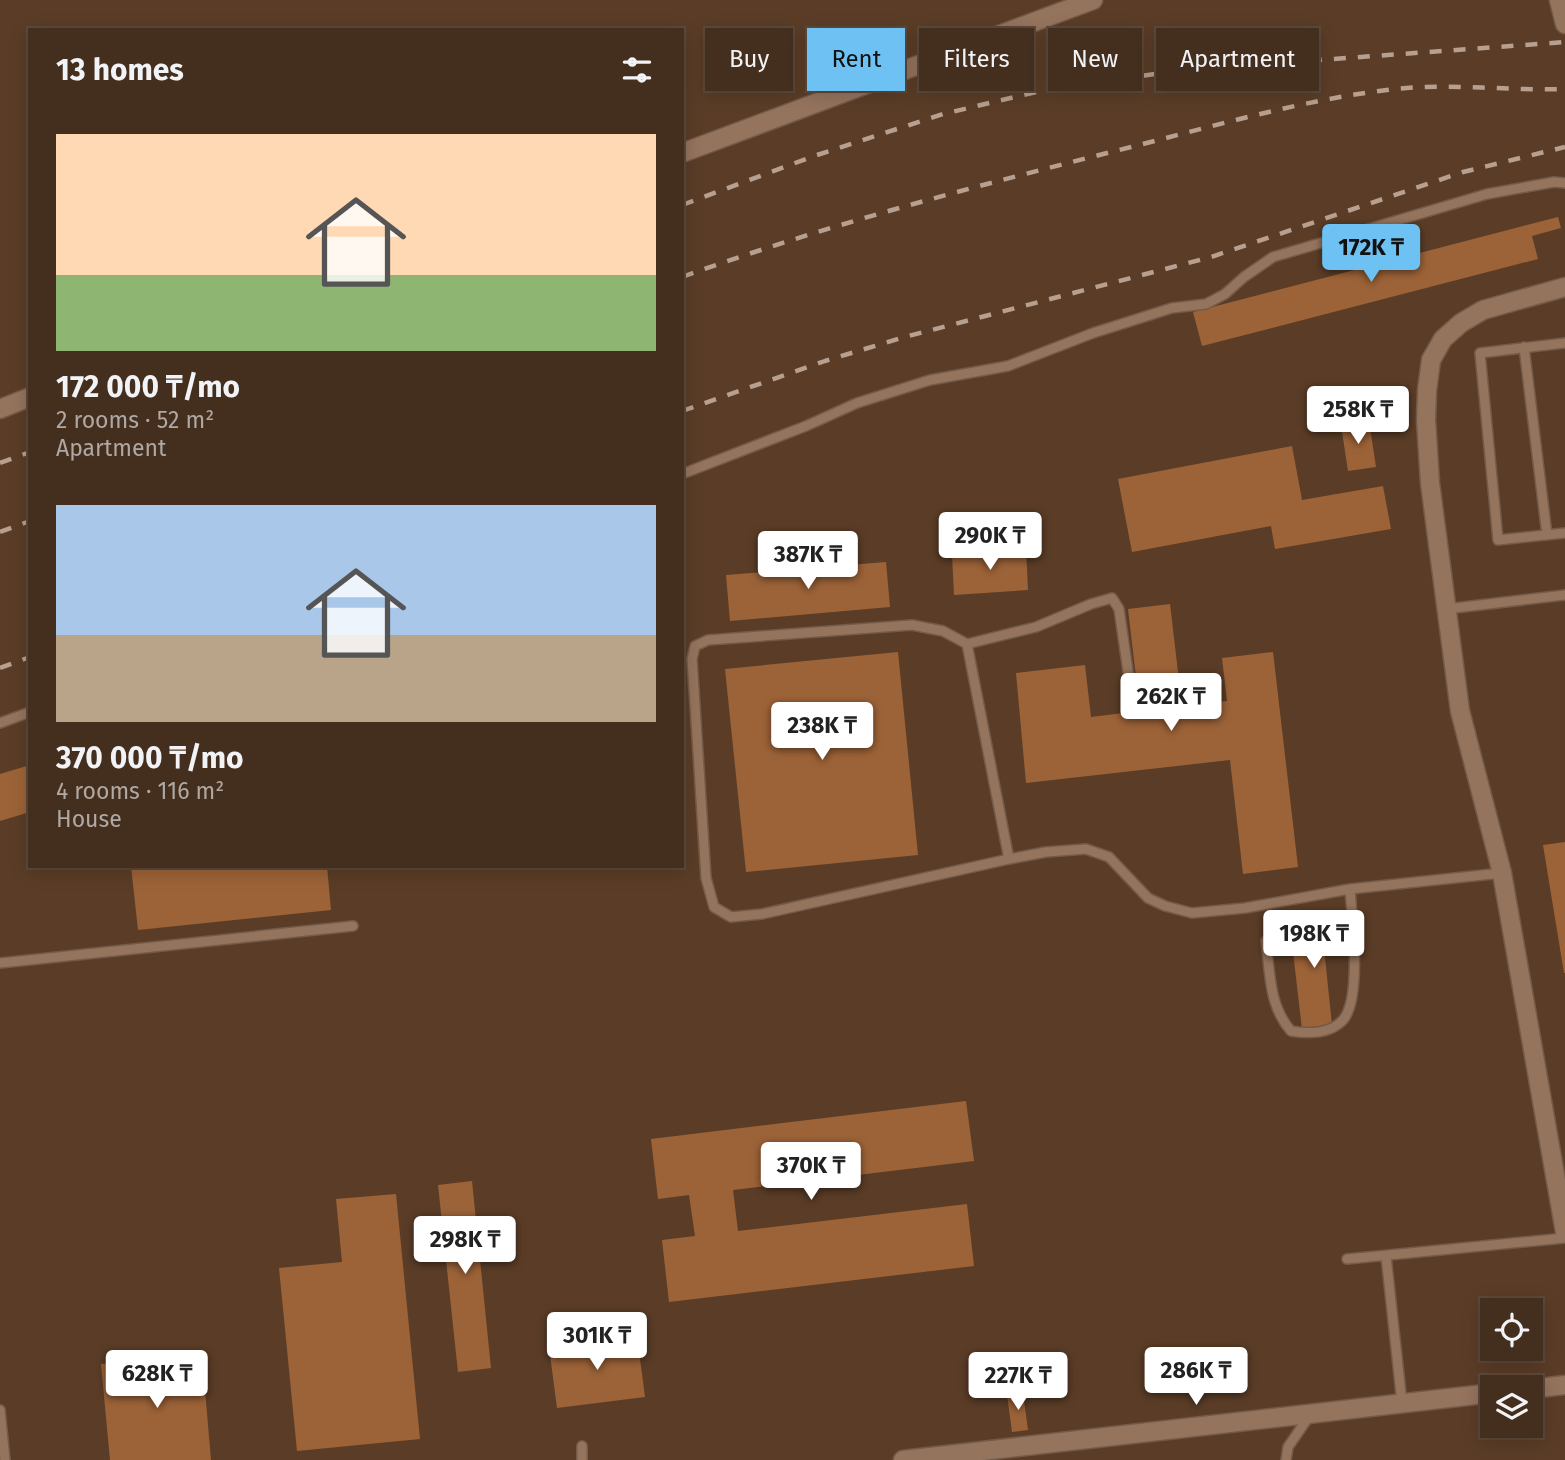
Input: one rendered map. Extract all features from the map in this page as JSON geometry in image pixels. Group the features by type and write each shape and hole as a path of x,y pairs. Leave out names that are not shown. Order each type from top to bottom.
{"street":[{"path":"684,152 1093,0"},
{"path":"1559,0 1565,24"},
{"path":"1565,287 1483,310 1461,323 1443,340 1432,360 1426,420 1430,483 1460,711 1502,873 1565,1232"},
{"path":"0,409 28,398"},
{"path":"1543,1388 1565,1385"},
{"path":"903,1460 988,1455 1480,1394"}],"lane":[{"path":"684,473 869,400 941,377 1008,366 1093,333 1172,308 1206,304 1225,294 1273,257 1487,194 1554,182 1565,183"},
{"path":"1565,343 1480,353 1498,540 1565,533"},
{"path":"1524,348 1547,535"},
{"path":"1446,609 1565,595"},
{"path":"1132,699 1119,610 1112,598 1036,627 967,644 943,631 912,625 708,640 695,646 692,659 706,878 714,907 731,917 762,914 1009,859 1046,852 1086,849 1109,857 1149,898 1165,906 1192,913 1245,908 1350,890 1502,873"},
{"path":"967,644 1009,859"},
{"path":"0,723 28,713"},
{"path":"1266,941 1273,999 1281,1019 1291,1031 1307,1033 1329,1030 1341,1022 1349,1011 1353,990 1350,890"},
{"path":"0,963 353,926"},
{"path":"1347,1259 1565,1238"},
{"path":"1386,1255 1402,1403"},
{"path":"0,1410 5,1460"},
{"path":"1286,1460 1288,1447 1311,1414"},
{"path":"582,1446 582,1460"}],"building":[{"path":"1558,217 1561,228 1532,236 1538,259 1202,346 1193,312"},
{"path":"1369,421 1376,467 1348,471 1341,425"},
{"path":"1292,446 1302,500 1383,486 1391,529 1275,549 1271,526 1132,552 1118,479"},
{"path":"1026,549 1028,590 954,595 952,554"},
{"path":"886,562 890,607 730,621 726,575"},
{"path":"1170,604 1182,706 1227,701 1222,658 1273,652 1298,867 1243,874 1230,760 1026,783 1016,673 1085,665 1091,717 1140,711 1128,609"},
{"path":"898,652 918,855 746,872 725,669"},
{"path":"28,766 28,813 0,821 0,774"},
{"path":"1565,842 1565,973 1564,973 1543,845"},
{"path":"131,868 327,868 331,910 138,930"},
{"path":"1339,921 1342,946 1324,948 1332,1025 1302,1029 1290,926"},
{"path":"966,1101 974,1161 733,1190 738,1231 967,1204 974,1266 669,1302 662,1240 695,1236 689,1195 658,1199 651,1139"},
{"path":"472,1181 491,1368 458,1372 438,1185"},
{"path":"396,1194 420,1439 297,1451 279,1268 342,1262 336,1199"},
{"path":"637,1336 645,1397 557,1408 549,1347"},
{"path":"202,1355 211,1460 110,1460 101,1364"},
{"path":"1023,1393 1028,1430 1012,1432 1007,1395"}],"railway":[{"path":"684,204 814,156 943,114 1040,91 1182,70 1565,42"},
{"path":"684,276 905,206 1295,106 1362,93 1416,87 1565,89"},
{"path":"684,410 825,361 901,338 1211,257 1463,172 1565,147"},
{"path":"0,463 28,453"},
{"path":"0,532 28,522"},
{"path":"0,668 28,658"}]}
